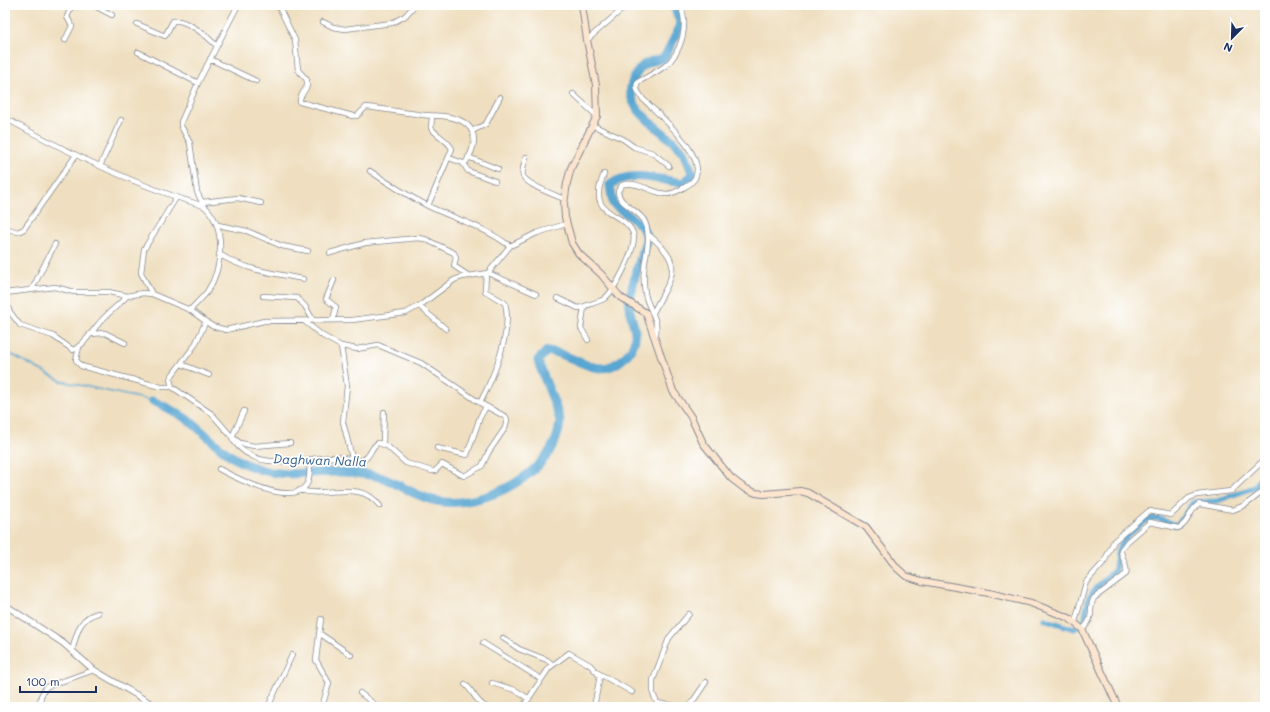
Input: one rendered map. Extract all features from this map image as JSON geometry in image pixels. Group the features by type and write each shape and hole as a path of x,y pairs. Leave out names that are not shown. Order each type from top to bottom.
{"main road":[{"path":"582,5 596,85 597,116 594,126 571,168 564,199 566,224 575,249 601,274 620,297 646,313 669,382 691,417 703,443 728,475 744,488 764,494 800,491 824,501 866,527 901,572 915,580 1015,598 1044,608 1079,626 1118,707"}],"street":[{"path":"65,40 72,26 67,17 72,5"},
{"path":"93,5 112,15"},
{"path":"190,310 209,288 219,254 220,239 218,225 203,204 197,192 190,143 181,126 198,83 238,5"},
{"path":"278,5 295,40 298,70 307,80 307,87 300,98 302,103 353,116 357,116 366,107 432,116 441,115 463,121 472,131 474,140 464,165"},
{"path":"323,22 334,27 345,29 392,23 405,16 415,5"},
{"path":"587,40 627,5"},
{"path":"653,313 670,282 672,261 666,250 649,235 642,217 619,197 618,191 619,187 622,185 630,184 663,194 671,194 692,182 696,176 696,162 690,150 668,123 638,92 636,85 638,82 666,66 680,46 684,32 682,10 680,5"},
{"path":"137,24 165,36 173,21 178,21 203,33 217,46"},
{"path":"138,52 198,83"},
{"path":"210,59 256,80"},
{"path":"573,94 597,116"},
{"path":"472,131 483,127 486,124 500,97"},
{"path":"428,206 450,158 451,147 431,128 432,116"},
{"path":"5,118 76,155 176,198 203,204 238,198 261,203"},
{"path":"100,166 121,120"},
{"path":"594,126 634,147 652,153 669,166"},
{"path":"5,228 18,232 24,229 76,155"},
{"path":"468,157 498,169"},
{"path":"526,157 523,173 524,178 543,190 564,199"},
{"path":"450,158 464,165 468,171 495,180"},
{"path":"370,171 401,192 428,206 486,230 510,246"},
{"path":"557,298 575,307 584,307 590,303 603,300 613,289 630,254 634,238 630,228 625,223 610,214 601,203 600,189 604,174"},
{"path":"152,294 141,273 144,249 176,198"},
{"path":"480,403 494,372 506,327 507,314 505,303 485,291 487,273 510,246 537,232 566,224"},
{"path":"218,225 247,231 282,246 308,251"},
{"path":"649,235 643,273 645,294 653,313 656,329 654,339"},
{"path":"330,253 365,243 421,238 454,253 456,257 454,266 469,276"},
{"path":"32,289 55,244"},
{"path":"219,254 232,262 246,267 303,279"},
{"path":"5,293 55,287 74,292 109,292 127,296 143,293 152,294 190,310 216,328 226,330 264,320 352,320 397,315 406,313 419,306 454,280 487,273 536,294"},
{"path":"333,320 336,307 326,299 334,280"},
{"path":"127,296 79,347 76,360 81,366 161,386 172,387 212,414 232,437 238,447 257,459 276,462 335,457 363,460 376,443 383,444 403,461 412,466 434,471 442,464 464,476 482,466 488,453 505,428 507,420 506,417 486,407 421,363 376,344 357,349 341,346 323,336 304,321"},
{"path":"263,296 297,298 305,306 313,320"},
{"path":"5,299 10,312 20,325 53,336 71,349 79,347"},
{"path":"419,306 446,329"},
{"path":"584,307 581,328 588,340"},
{"path":"172,387 170,379 194,345 206,321"},
{"path":"90,334 105,333 125,343"},
{"path":"341,346 347,386 343,422 352,458"},
{"path":"181,364 209,375"},
{"path":"437,448 467,455 480,417 486,407"},
{"path":"232,437 244,411"},
{"path":"383,444 384,412"},
{"path":"232,437 240,443 254,446 290,443"},
{"path":"300,490 307,484 309,478 310,459"},
{"path":"1079,626 1086,582 1099,570 1114,541 1139,518 1149,511 1171,516 1189,498 1197,495 1231,492 1265,459"},
{"path":"219,469 267,490 288,492 300,490 311,493 353,490 367,495 376,501 380,506"},
{"path":"1079,626 1091,620 1092,603 1094,598 1105,589 1115,584 1126,574 1127,568 1121,550 1145,525 1154,522 1178,528 1185,524 1195,507 1199,504 1233,510 1245,505 1265,490"},
{"path":"5,605 72,651 94,670 157,707"},
{"path":"72,651 84,620 88,616 98,613"},
{"path":"680,707 658,705 653,694 652,684 669,638 689,614"},
{"path":"322,619 316,660 329,683 322,707"},
{"path":"319,633 351,655"},
{"path":"503,638 519,650 548,660 552,664"},
{"path":"483,644 541,679"},
{"path":"523,707 552,664 569,653 590,665 597,672 632,692"},
{"path":"268,707 292,655"},
{"path":"39,707 41,696 46,687 94,670"},
{"path":"594,707 600,682 597,672"},
{"path":"689,707 706,682"},
{"path":"492,683 515,690 529,699"},
{"path":"465,684 474,693 480,704 486,707"},
{"path":"360,693 378,707"}],"waterway":[{"name":"Daghwan Nalla","path":"153,401 188,420 235,459 264,471 286,474 343,472 370,475 387,480 428,499 455,502 475,500 495,493 514,484 531,472 545,457 555,440 560,422 538,360 547,351 560,354 592,367 606,368 624,358 633,346 635,339 635,332 629,305 634,280 647,237 641,225 613,204 610,185 618,180 636,177 655,178 683,183 693,175 685,154 640,112 633,102 631,91 633,80 639,70 649,62 664,58 681,25 674,5"},
{"name":"Daghwan Nalla","path":"5,351 61,381 153,401"},
{"path":"1044,619 1074,629 1084,623 1089,597 1094,590 1115,570 1118,549 1127,536 1148,519 1157,518 1175,525 1179,523 1193,502 1217,501 1255,487 1265,471"}]}
